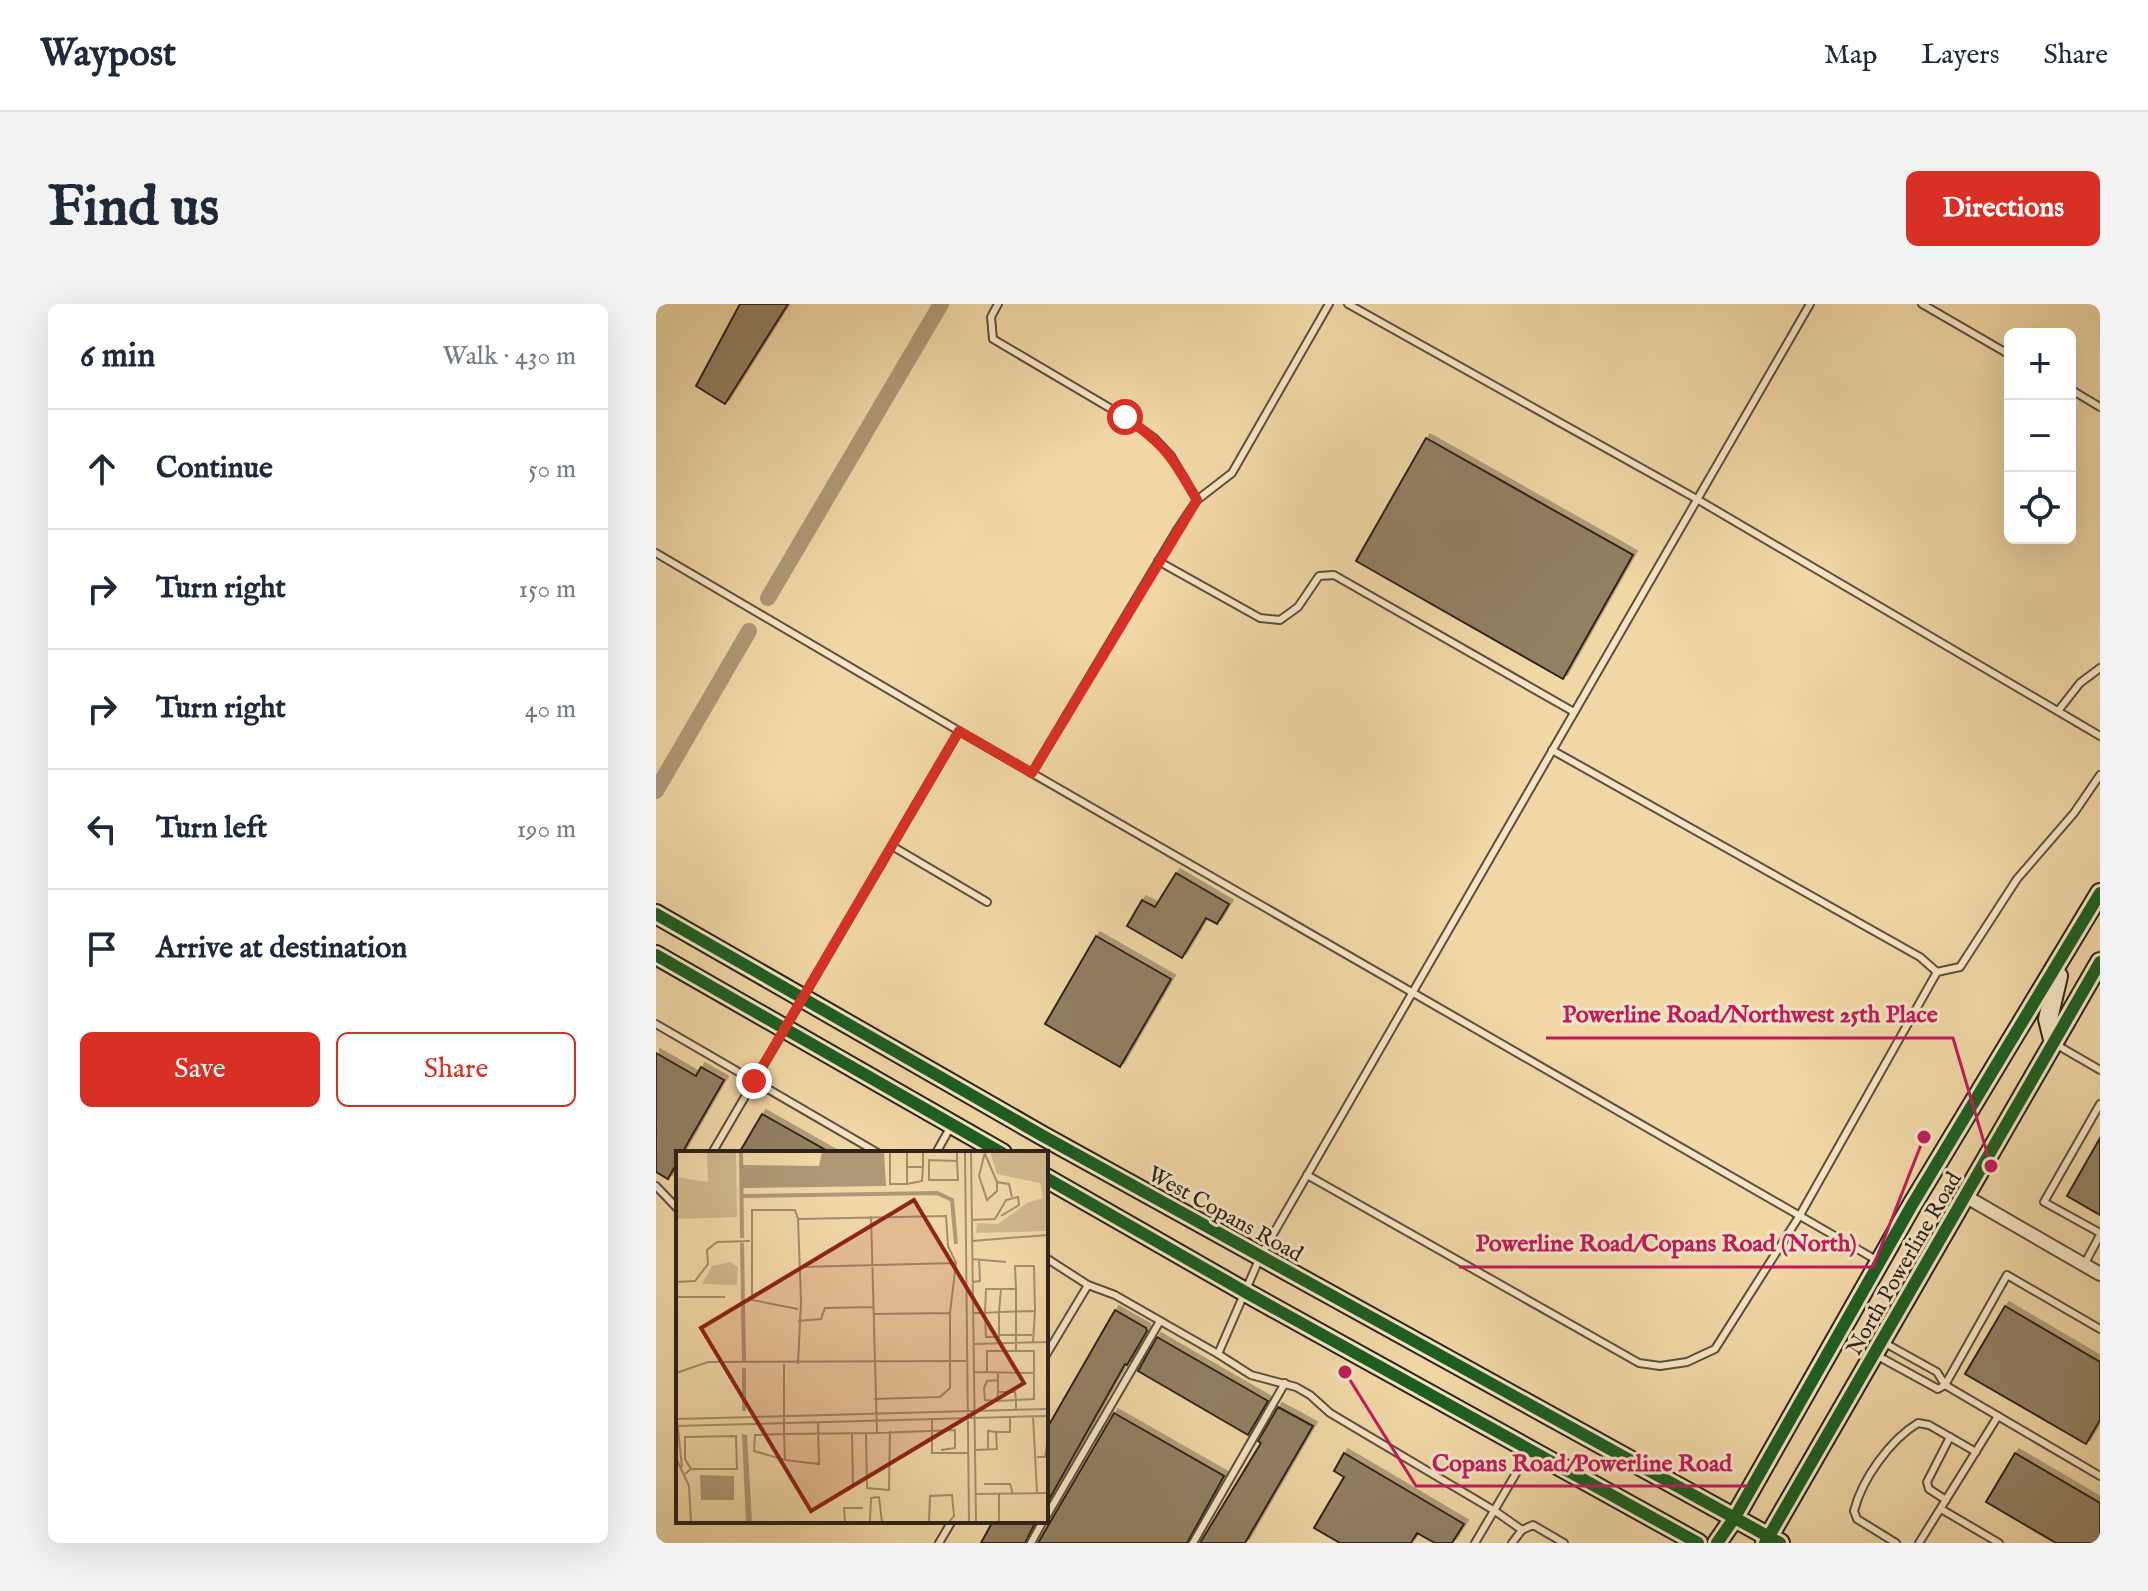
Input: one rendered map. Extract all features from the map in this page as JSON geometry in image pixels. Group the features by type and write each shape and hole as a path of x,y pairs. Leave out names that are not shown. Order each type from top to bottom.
{"main road":[{"name":"North Powerline Road","path":"1717,1543 1735,1517 1879,1262 2100,893"},
{"name":"West Copans Road","path":"656,914 1043,1136 1735,1517 1772,1541"},
{"path":"2054,1043 2048,1019 2064,954"},
{"path":"656,955 999,1151"},
{"name":"North Powerline Road","path":"1772,1541 1878,1347 2100,962"},
{"path":"1048,1179 1698,1543"}],"street":[{"path":"1965,1196 2100,1274"}],"lane":[{"path":"998,304 991,317 993,339 1125,417 1154,438 1171,456 1197,500"},
{"path":"1032,773 1197,500 1232,473 1329,304"},
{"path":"1348,304 1695,498 2100,736"},
{"path":"1218,1354 1261,1255 1695,498 1810,304"},
{"path":"1922,304 2004,352"},
{"path":"2076,393 2100,407"},
{"path":"656,553 1879,1262"},
{"path":"1158,561 1260,618 1280,620 1298,607 1319,576 1334,575 1574,712"},
{"path":"2058,711 2080,683 2100,668"},
{"path":"713,1151 959,731"},
{"path":"1552,750 1920,957 1937,972"},
{"path":"1307,1175 1639,1363 1660,1366 1687,1362 1715,1349 1800,1215 1937,972 1960,967 2017,879 2074,813 2100,775"},
{"path":"892,846 987,902"},
{"path":"656,1024 875,1151"},
{"path":"2054,1043 2100,1070"},
{"path":"2084,1265 2100,1234 2044,1202 2100,1104"},
{"path":"937,1151 952,1124"},
{"path":"656,1186 676,1207"},
{"path":"1048,1259 1088,1285 1115,1295 1251,1375 1285,1383 1310,1395 1330,1413 1522,1530"},
{"path":"1878,1347 1938,1389 1945,1385 2007,1275 2100,1329"},
{"path":"1048,1352 1088,1285"},
{"path":"1048,1514 1160,1321"},
{"path":"1878,1347 1937,1372 1945,1385 2100,1476"},
{"path":"1193,1543 1285,1383"},
{"path":"1919,1543 1998,1416"},
{"path":"1896,1543 1857,1519 1854,1511 1893,1441 1918,1423 1929,1425 1976,1452"},
{"path":"1946,1500 1929,1489 1927,1482 1950,1437"},
{"path":"1475,1543 1530,1450"},
{"path":"1941,1509 1999,1543"},
{"path":"939,1543 951,1523"},
{"path":"1031,1543 1043,1523"},
{"path":"1512,1543 1522,1530 1533,1525 1564,1543"}],"building":[{"path":"740,304 788,304 725,404 696,386"},
{"path":"1426,438 1633,555 1563,679 1356,561"},
{"path":"1176,873 1229,904 1217,924 1206,918 1182,958 1127,926 1142,900 1155,907"},
{"path":"1096,936 1171,979 1120,1067 1045,1024"},
{"path":"656,1053 696,1076 701,1067 724,1080 683,1151 676,1151 676,1165 668,1179 656,1172"},
{"path":"762,1114 827,1151 740,1151"},
{"path":"2100,1138 2100,1215 2067,1196"},
{"path":"2005,1306 2100,1362 2100,1420 2086,1444 1965,1374"},
{"path":"1115,1310 1146,1328 1048,1501 1048,1427"},
{"path":"1157,1337 1268,1401 1248,1435 1138,1371"},
{"path":"1278,1407 1313,1426 1245,1543 1200,1543 1261,1443 1258,1441"},
{"path":"1114,1413 1224,1476 1187,1543 1038,1543"},
{"path":"1344,1453 1464,1524 1452,1543 1435,1543 1417,1533 1411,1543 1340,1543 1314,1528 1344,1477 1334,1471"},
{"path":"2015,1453 2100,1503 2100,1543 2056,1543 1986,1502"},
{"path":"992,1523 1035,1523 1025,1543 981,1543"}],"waterway":[{"path":"768,598 941,304"},
{"path":"656,791 749,631"}],"cycle path":[{"path":"1717,1543 1735,1517 1912,1205 2100,893"},
{"path":"656,914 1043,1136 1780,1543"},
{"path":"656,955 999,1151"},
{"path":"1765,1543 2100,962"},
{"path":"1048,1179 1698,1543"}],"place":[{"name":"Powerline Road/Copans Road (North)","path":"1924,1137"},
{"name":"Powerline Road/Northwest 25th Place","path":"1991,1166"},
{"name":"Copans Road/Powerline Road","path":"1345,1372"}],"route":[{"path":"754,1081 959,731 1032,773 1197,500 1171,456 1154,438 1125,417"}]}
